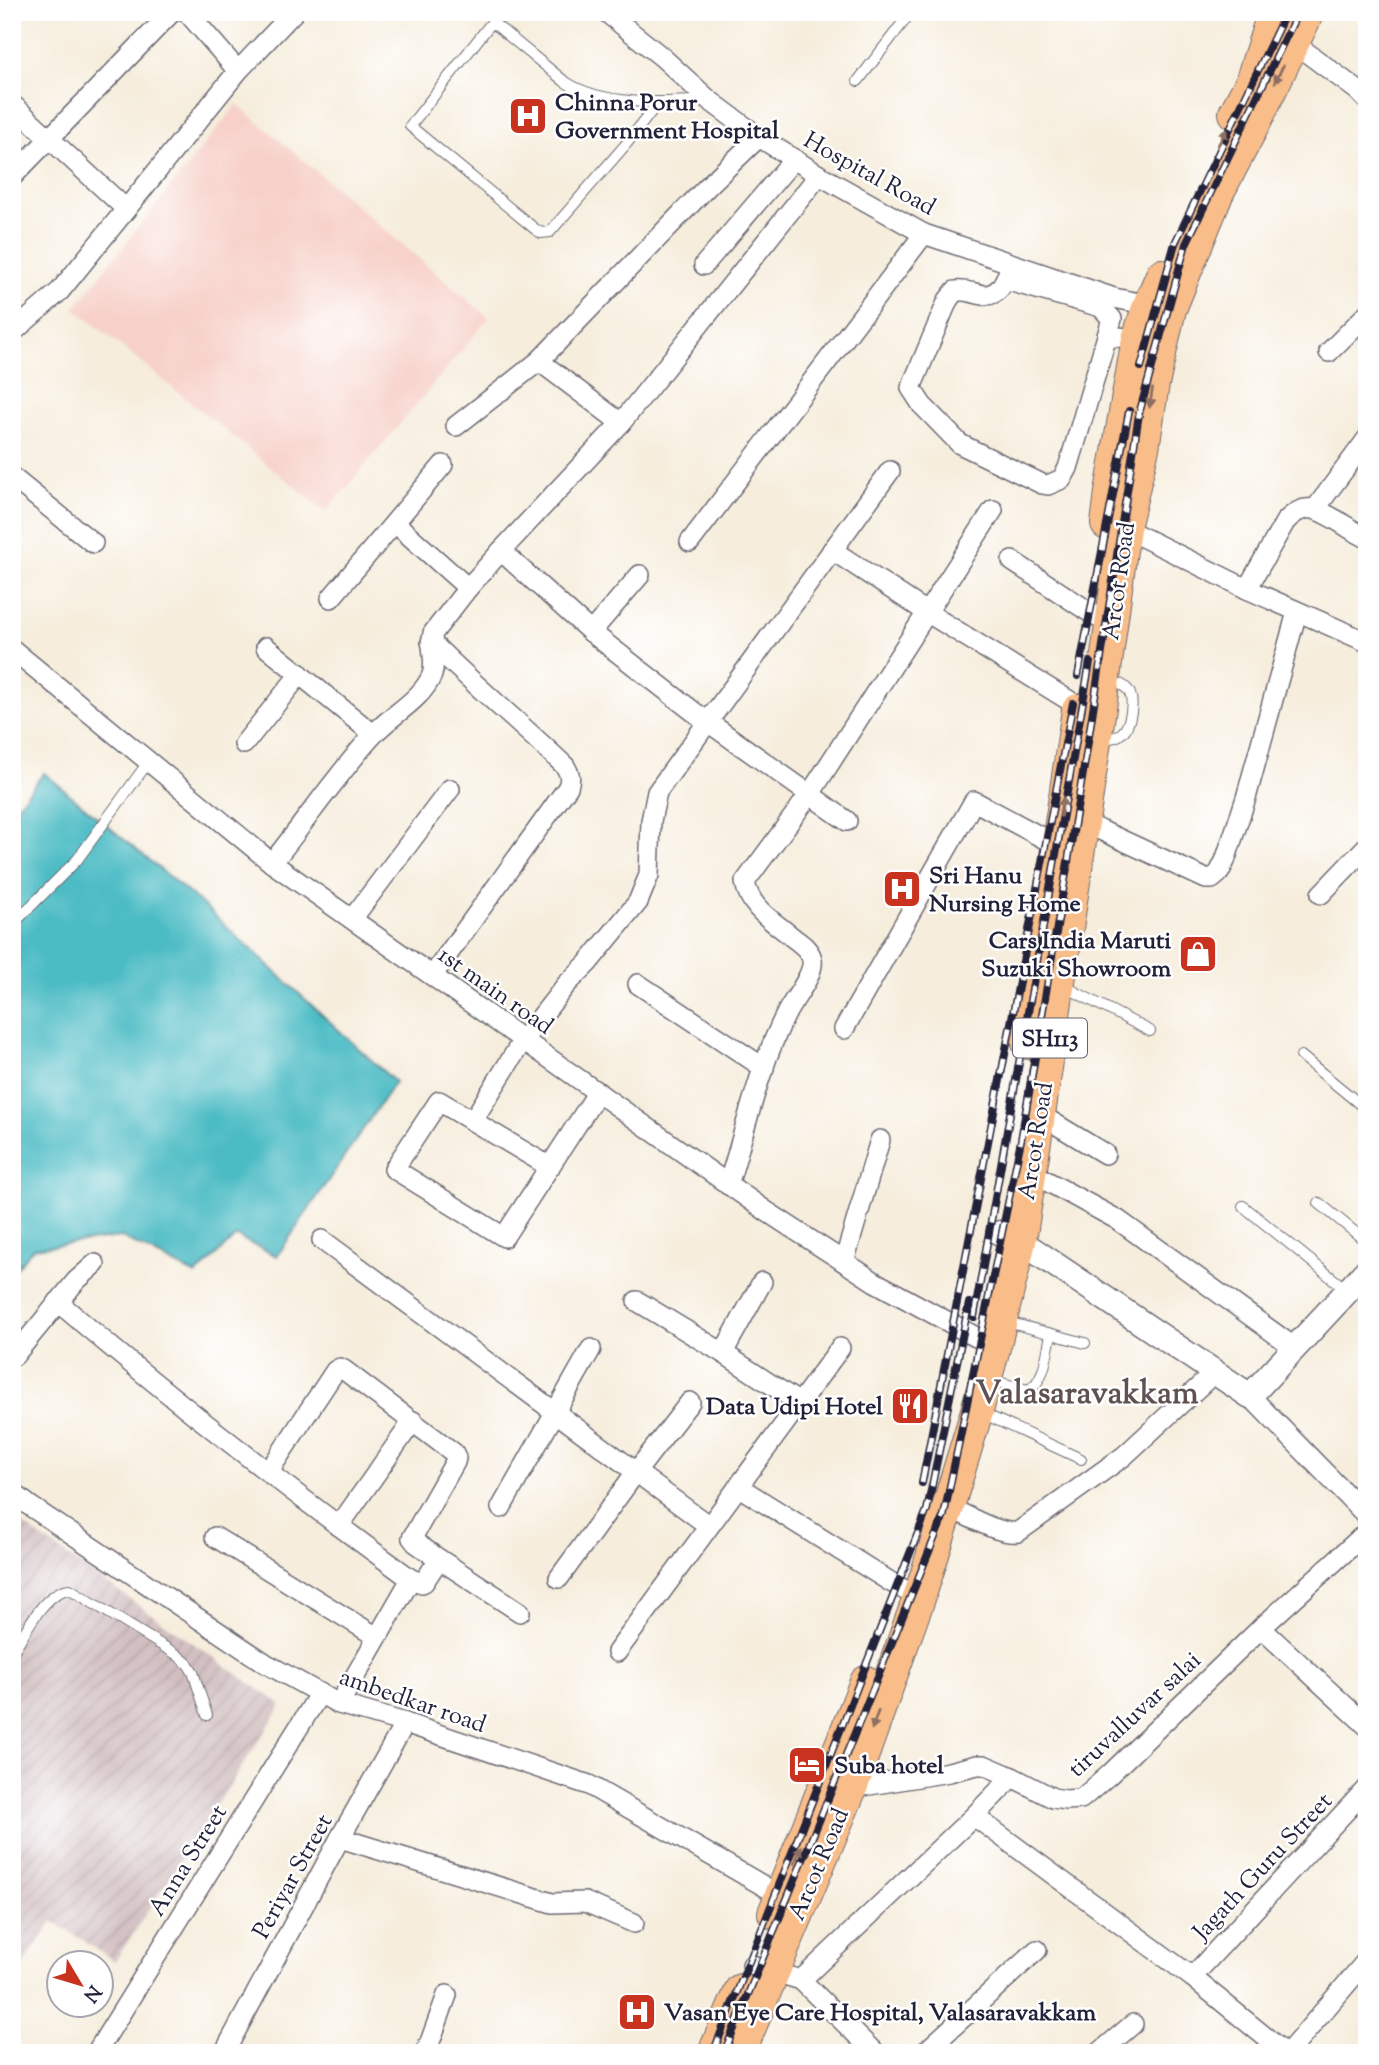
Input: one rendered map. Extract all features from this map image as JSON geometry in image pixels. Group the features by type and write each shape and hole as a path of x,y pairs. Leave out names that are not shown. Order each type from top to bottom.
{"main road":[{"name":"Arcot Road","path":"1025,1158 1039,1114 1038,976 1083,822 1094,708 1097,617 1111,492 1136,342 1210,160 1280,27 1308,12"},
{"name":"Arcot Road","path":"738,2053 775,1972 851,1788 910,1593 934,1496 989,1328 1025,1158 1038,976 1056,845 1094,708 1124,528 1143,448 1136,342 1170,309 1218,192 1280,27"},
{"name":"Arcot Road","path":"714,2053 775,1972 781,1896 829,1778 948,1507 985,1379 989,1328"}],"street":[{"path":"12,177 172,12"},
{"path":"187,12 238,71"},
{"path":"12,333 60,291 238,71 294,12"},
{"name":"Hospital Road","path":"606,12 662,57 709,100 759,137 819,175 924,234 1009,272 1149,305"},
{"path":"1280,27 1364,90"},
{"path":"12,104 127,209"},
{"path":"456,426 539,360 759,137"},
{"path":"704,265 793,159"},
{"path":"272,863 373,734 420,693 431,676 435,660 430,641 433,633 468,588 621,423 819,175"},
{"path":"690,541 924,234"},
{"path":"1009,272 1101,307 1136,342 1062,480 1048,485 960,444 922,405 911,388 948,300 955,291 993,294 1009,272"},
{"path":"1329,352 1367,314"},
{"path":"539,360 621,423"},
{"path":"1316,508 1367,439"},
{"path":"331,598 443,466"},
{"path":"473,1120 523,1040 566,985 588,963 638,902 649,875 650,821 657,792 890,471"},
{"path":"12,477 93,543"},
{"path":"1247,589 1284,522 1302,509 1316,508 1367,538"},
{"path":"728,1185 764,1068 786,1014 812,970 812,958 804,947 754,906 745,882 810,794 993,510"},
{"path":"395,523 468,588"},
{"path":"1124,528 1247,589 1367,642"},
{"path":"832,550 928,612 1094,708"},
{"path":"501,551 591,632 709,723 847,821"},
{"path":"1012,561 1097,617"},
{"path":"591,632 640,575"},
{"path":"1083,822 1206,879 1212,879 1219,873 1226,861 1246,798 1297,611"},
{"path":"430,641 524,727 570,774 568,787 433,975"},
{"path":"266,648 373,734"},
{"name":"1st main road","path":"12,649 272,863 728,1185 875,1282 989,1328"},
{"path":"244,744 300,674"},
{"path":"352,919 450,789"},
{"path":"844,1029 974,801 1056,845"},
{"path":"1321,894 1367,846"},
{"path":"638,984 764,1068"},
{"path":"550,1167 439,1101 394,1169 504,1237 550,1167 598,1092"},
{"path":"1039,1114 1105,1154"},
{"path":"844,1262 880,1140"},
{"path":"1025,1158 1118,1220 1295,1348"},
{"path":"1010,1237 1250,1396 1367,1516"},
{"path":"323,1240 709,1526"},
{"path":"14,1356 76,1281 95,1264"},
{"path":"1250,1396 1367,1270"},
{"path":"723,1353 762,1282"},
{"path":"637,1301 801,1404"},
{"path":"58,1302 118,1353 411,1579 424,1582 439,1559"},
{"path":"617,1652 840,1348"},
{"path":"501,1508 591,1349"},
{"path":"269,1471 335,1371 340,1368 344,1370 413,1421 457,1458 412,1538 520,1612"},
{"path":"948,1507 993,1528 1010,1533 1018,1532 1124,1456 1215,1372"},
{"path":"559,1578 690,1402"},
{"path":"339,1526 413,1421"},
{"path":"739,1487 910,1593"},
{"name":"ambedkar road","path":"12,1492 265,1664 339,1704 405,1723 589,1785 781,1896"},
{"name":"tiruvalluvar salai","path":"851,1788 984,1765 1053,1798 1081,1799 1261,1628 1367,1532"},
{"path":"215,1537 377,1637"},
{"path":"339,1704 411,1579"},
{"path":"1261,1628 1367,1726"},
{"name":"Anna Street","path":"96,2053 320,1693"},
{"name":"Periyar Street","path":"224,2053 405,1723"},
{"path":"875,2053 775,1972 974,1816 1012,1777"},
{"name":"Jagath Guru Street","path":"1192,1977 1367,1788"},
{"path":"974,1816 1192,1977 1287,2053 1367,1959"},
{"path":"340,1838 552,1903 585,1902 634,1923"},
{"path":"924,2053 1037,1950"},
{"path":"426,2053 447,1995"},
{"path":"1099,2053 1132,2024"}],"lane":[{"path":"858,81 911,12"},
{"path":"657,104 550,232 541,233 410,126 492,22 575,89 590,95 657,104 709,100"},
{"path":"12,925 76,860 149,761"},
{"path":"1038,976 1150,1031"},
{"path":"1301,1056 1367,1110"},
{"path":"1319,1203 1367,1242"},
{"path":"1242,1206 1349,1292"},
{"path":"989,1328 1051,1335 1085,1343"},
{"path":"985,1379 1028,1390 1034,1387 1041,1373 1051,1335"},
{"path":"977,1411 1081,1459"},
{"path":"12,1653 44,1603 54,1594 70,1589 188,1664 194,1672 207,1715"}],"shaded area":[{"path":"237,104 489,318 326,512 74,308"},
{"path":"12,1517 282,1705 116,1959 116,1950 98,1950 53,1921 12,1981"}],"water":[{"path":"44,773 203,905 395,1082 277,1256 236,1236 196,1275 121,1237 33,1248 12,1274 12,812"}],"railway":[{"path":"1141,367 1175,243 1286,12"},
{"path":"724,2053 944,1515 1021,1140 1085,761 1139,414 1186,244 1298,12"},
{"path":"1078,676 1129,411"},
{"path":"974,1317 1090,662"},
{"path":"922,1483 1073,703"},
{"path":"713,2053 927,1510 969,1303"}],"place":[{"name":"Chinna Porur Government Hospital","path":"528,116"},
{"name":"Sri Hanu Nursing Home","path":"902,889"},
{"name":"Cars India Maruti Suzuki Showroom","path":"1198,954"},
{"name":"Data Udipi Hotel","path":"910,1406"},
{"name":"Suba hotel","path":"807,1765"},
{"name":"Vasan Eye Care Hospital, Valasaravakkam","path":"637,2012"}],"district":[{"name":"Valasaravakkam","path":"1087,1392"}]}
